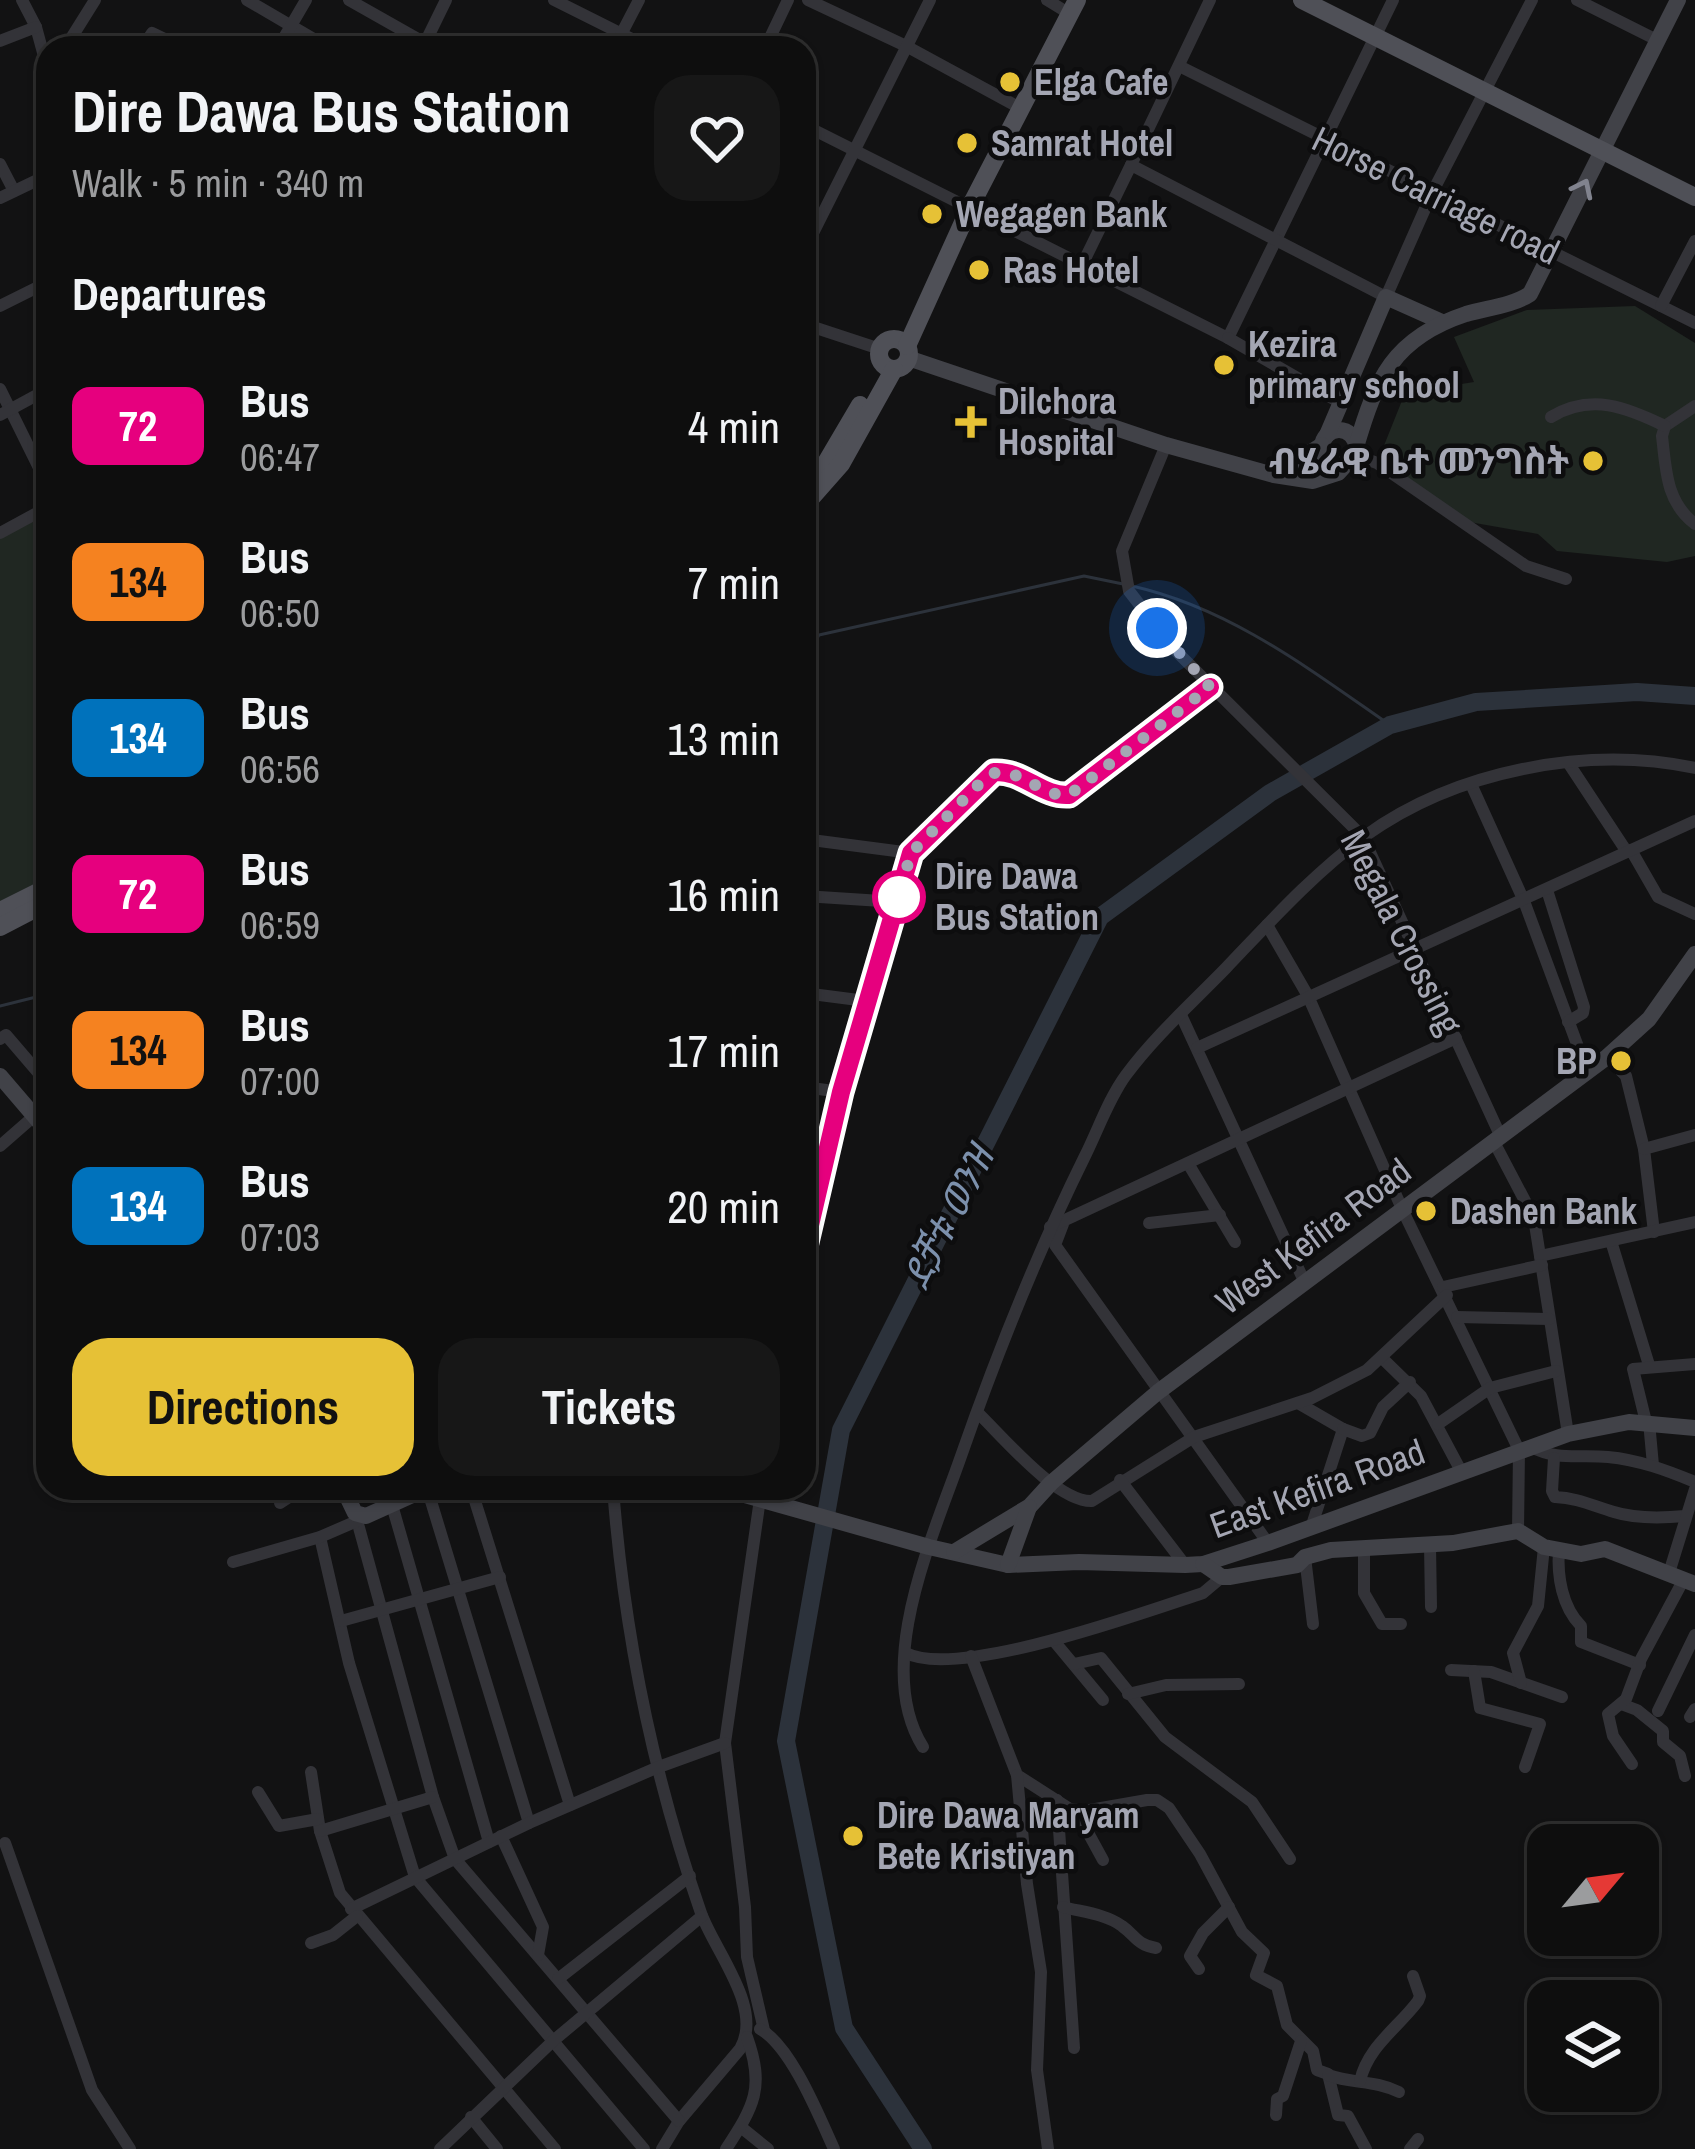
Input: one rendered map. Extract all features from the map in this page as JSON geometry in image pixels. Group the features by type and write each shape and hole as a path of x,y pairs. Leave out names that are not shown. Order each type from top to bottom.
{"main road":[{"path":"1302,0 1695,197"},
{"path":"895,354 1166,446 1274,476 1313,481 1338,473 1353,455 1382,374 1393,358 1442,322 1522,299 1539,278 1678,0"},
{"path":"816,492 841,464 1071,4"},
{"path":"1353,455 1336,465 1328,461 1324,440 1386,297 1442,322"},
{"path":"816,475 863,412"},
{"path":"1274,476 1324,440 1347,432 1353,455"},
{"path":"0,911 36,892"},
{"path":"0,927 36,908"},
{"name":"West Kefira Road","path":"954,1552 1030,1506 1158,1392 1606,1057 1649,1018 1695,954"},
{"path":"0,1076 36,1106"},
{"name":"East Kefira Road","path":"764,1500 1008,1564 1194,1564 1268,1544 1568,1433 1648,1422 1695,1428"},
{"path":"349,1500 356,1517 402,1500"},
{"path":"1008,1564 1030,1506"},
{"path":"1194,1564 1222,1576 1297,1565 1305,1557 1331,1550 1430,1545 1518,1532 1551,1548 1581,1554 1605,1549 1683,1579"}],"street":[{"path":"22,0 38,36"},
{"path":"72,36 95,0"},
{"path":"247,0 308,36"},
{"path":"285,36 306,0"},
{"path":"349,0 408,36"},
{"path":"429,36 446,0"},
{"path":"554,0 625,36"},
{"path":"621,34 639,0"},
{"path":"770,36 788,0"},
{"path":"808,0 906,46 1018,108"},
{"path":"816,227 929,0"},
{"path":"1046,0 1071,4"},
{"path":"1082,265 1210,0"},
{"path":"1228,338 1393,0"},
{"path":"1131,164 1386,297 1432,194 1532,0"},
{"path":"1577,0 1657,40"},
{"path":"0,41 36,27"},
{"name":"Horse Carriage road","path":"1179,66 1695,323"},
{"path":"816,131 1228,338 1339,402"},
{"path":"0,164 14,191"},
{"path":"0,198 36,181"},
{"path":"1661,306 1695,242"},
{"path":"0,306 36,288"},
{"path":"816,328 895,354"},
{"path":"0,388 6,412 36,465"},
{"path":"6,412 36,396"},
{"path":"1551,417 1571,405 1613,404 1665,426"},
{"path":"1695,406 1665,426 1662,436 1673,502 1695,524"},
{"name":"Megala Crossing","path":"1166,446 1127,530 1122,551 1127,585 1173,648 1359,833 1416,948 1534,1218 1568,1433"},
{"path":"1353,455 1377,463 1526,566 1567,580"},
{"path":"0,532 36,513"},
{"path":"816,1205 841,1092 911,853 994,772 1014,774 1059,797 1069,795 1210,687"},
{"path":"923,1747 908,1712 904,1641 929,1547 978,1413 1125,1076 1359,833 1471,784 1570,764 1648,760 1695,768"},
{"path":"1570,764 1658,897 1695,914"},
{"path":"1471,784 1524,902 1587,1071"},
{"path":"1197,1048 1695,821"},
{"path":"816,840 911,853"},
{"path":"1547,890 1584,1007 1583,1013 1568,1022"},
{"path":"816,897 897,902"},
{"path":"1267,925 1308,996 1403,1211 1524,1448 1518,1532"},
{"path":"816,994 866,1000"},
{"path":"1181,1015 1305,1283"},
{"path":"0,1039 6,1035 36,1070"},
{"path":"1057,1225 1456,1039"},
{"path":"1606,1057 1626,1076 1644,1149 1654,1232"},
{"path":"816,1089 841,1092"},
{"path":"0,1146 36,1114"},
{"path":"1644,1149 1695,1135"},
{"path":"1189,1165 1235,1242"},
{"path":"816,1173 824,1174"},
{"path":"1149,1222 1220,1214"},
{"path":"978,1413 1051,1483 1087,1502 1194,1437 1345,1382 1383,1359 1445,1291 1541,1260 1695,1222"},
{"path":"1057,1225 1054,1245 1268,1544"},
{"path":"1612,1241 1649,1365"},
{"path":"1457,1317 1550,1319"},
{"path":"1383,1359 1410,1382 1438,1424 1461,1472"},
{"path":"1653,1465 1648,1422 1633,1369 1695,1364"},
{"path":"1438,1424 1490,1388 1556,1371"},
{"path":"1298,1402 1343,1430 1362,1436 1370,1433 1384,1407 1410,1382"},
{"path":"1311,1528 1343,1430"},
{"path":"1524,1448 1554,1458 1590,1455 1653,1465 1692,1499"},
{"path":"1554,1458 1552,1491 1556,1497 1649,1517 1692,1499"},
{"path":"1120,1480 1194,1564"},
{"path":"1632,1764 1613,1736 1610,1711 1621,1704 1683,1579 1692,1499"},
{"path":"280,1503 285,1500"},
{"path":"431,1500 529,1823"},
{"path":"475,1500 570,1805"},
{"path":"614,1500 631,1645 656,1768 702,1916 740,1998 759,2077 742,2128 726,2149"},
{"path":"760,1500 725,1743 747,1958 764,2030 791,2066 834,2149"},
{"path":"392,1505 495,1839 543,1927 538,1955"},
{"path":"233,1562 320,1538 356,1517 433,1797 455,1858 679,2121"},
{"path":"320,1538 415,1876 644,2149"},
{"path":"1430,1545 1431,1607"},
{"path":"1551,1548 1560,1586 1574,1621 1581,1626 1581,1642 1640,1665"},
{"path":"1521,1683 1513,1653 1538,1606 1551,1548"},
{"path":"1364,1549 1366,1600 1382,1624 1401,1624"},
{"path":"1305,1557 1312,1624"},
{"path":"906,1653 918,1658 971,1656 1054,1641 1203,1593 1222,1576"},
{"path":"340,1621 500,1577"},
{"path":"1658,1711 1689,1660 1694,1639"},
{"path":"1054,1641 1103,1700"},
{"path":"971,1656 1017,1774 1041,1972 1037,2070 1048,2149"},
{"path":"1074,1664 1102,1658 1127,1694 1174,1744 1252,1802 1290,1859"},
{"path":"1451,1670 1491,1672 1562,1697"},
{"path":"1474,1671 1480,1708 1541,1726 1525,1767"},
{"path":"1127,1694 1166,1685 1239,1684"},
{"path":"1621,1704 1663,1732 1663,1742 1680,1756 1685,1776"},
{"path":"311,1943 333,1935 354,1912 415,1876 656,1768 725,1743"},
{"path":"311,1772 332,1872 354,1912 555,2149"},
{"path":"1017,1774 1084,1811 1147,1800 1164,1803 1192,1842 1242,1932 1264,1953 1256,1976 1277,1986 1287,2025 1313,2051 1317,2070 1379,2082 1399,2092"},
{"path":"258,1792 279,1826 319,1825 433,1797"},
{"path":"1064,1804 1103,1860"},
{"path":"1064,1804 1063,1907 1074,2048"},
{"path":"5,1843 86,2074 130,2149"},
{"path":"558,1979 690,1876"},
{"path":"1063,1907 1103,1917 1124,1928 1138,1944 1156,1948"},
{"path":"1199,1969 1190,1956 1203,1933 1229,1907"},
{"path":"440,2149 553,2041 702,1916"},
{"path":"1360,2081 1365,2063 1390,2027 1418,2001 1413,1976"},
{"path":"662,2149 747,2033 764,2030"},
{"path":"1276,2115 1277,2099 1283,2096 1300,2042"},
{"path":"1328,2075 1338,2115 1348,2116 1366,2149"},
{"path":"472,2117 497,2149"},
{"path":"742,2128 767,2149"},
{"path":"452,2136 461,2149"}],"shaded area":[{"path":"1635,306 1695,343 1695,556 1667,562 1557,551 1538,534 1458,520 1377,463 1405,393 1474,382 1454,337 1527,310"},
{"path":"36,514 36,893 0,911 0,533"}],"waterway":[{"path":"816,640 819,635 1084,576 1123,584"},
{"path":"1132,586 1235,625 1299,662 1390,725"},
{"name":"ደቻቱ ወንዝ","path":"923,2149 844,2028 786,1741 841,1430 1100,917 1270,793 1390,725 1476,702 1637,692 1695,696"},
{"path":"0,1006 36,997"}],"bus line":[{"name":"72","path":"816,1205 841,1092 911,853 988,775 1006,771 1059,797 1069,795 1210,687"}],"place":[{"name":"Elga Cafe","path":"1010,82"},
{"name":"Samrat Hotel","path":"967,143"},
{"name":"Wegagen Bank","path":"932,214"},
{"name":"Ras Hotel","path":"979,270"},
{"name":"Kezira primary school","path":"1224,365"},
{"name":"Dilchora Hospital","path":"971,422"},
{"name":"ብሄራዊ ቤተ መንግስት","path":"1593,461"},
{"name":"Dire Dawa Bus Station","path":"899,897"},
{"name":"BP","path":"1621,1061"},
{"name":"Dashen Bank","path":"1426,1211"},
{"name":"Dire Dawa Maryam Bete Kristiyan","path":"853,1836"}],"route":[{"path":"899,897 897,902 911,853 988,775 1006,771 1059,797 1069,795 1210,687 1157,628"}]}
